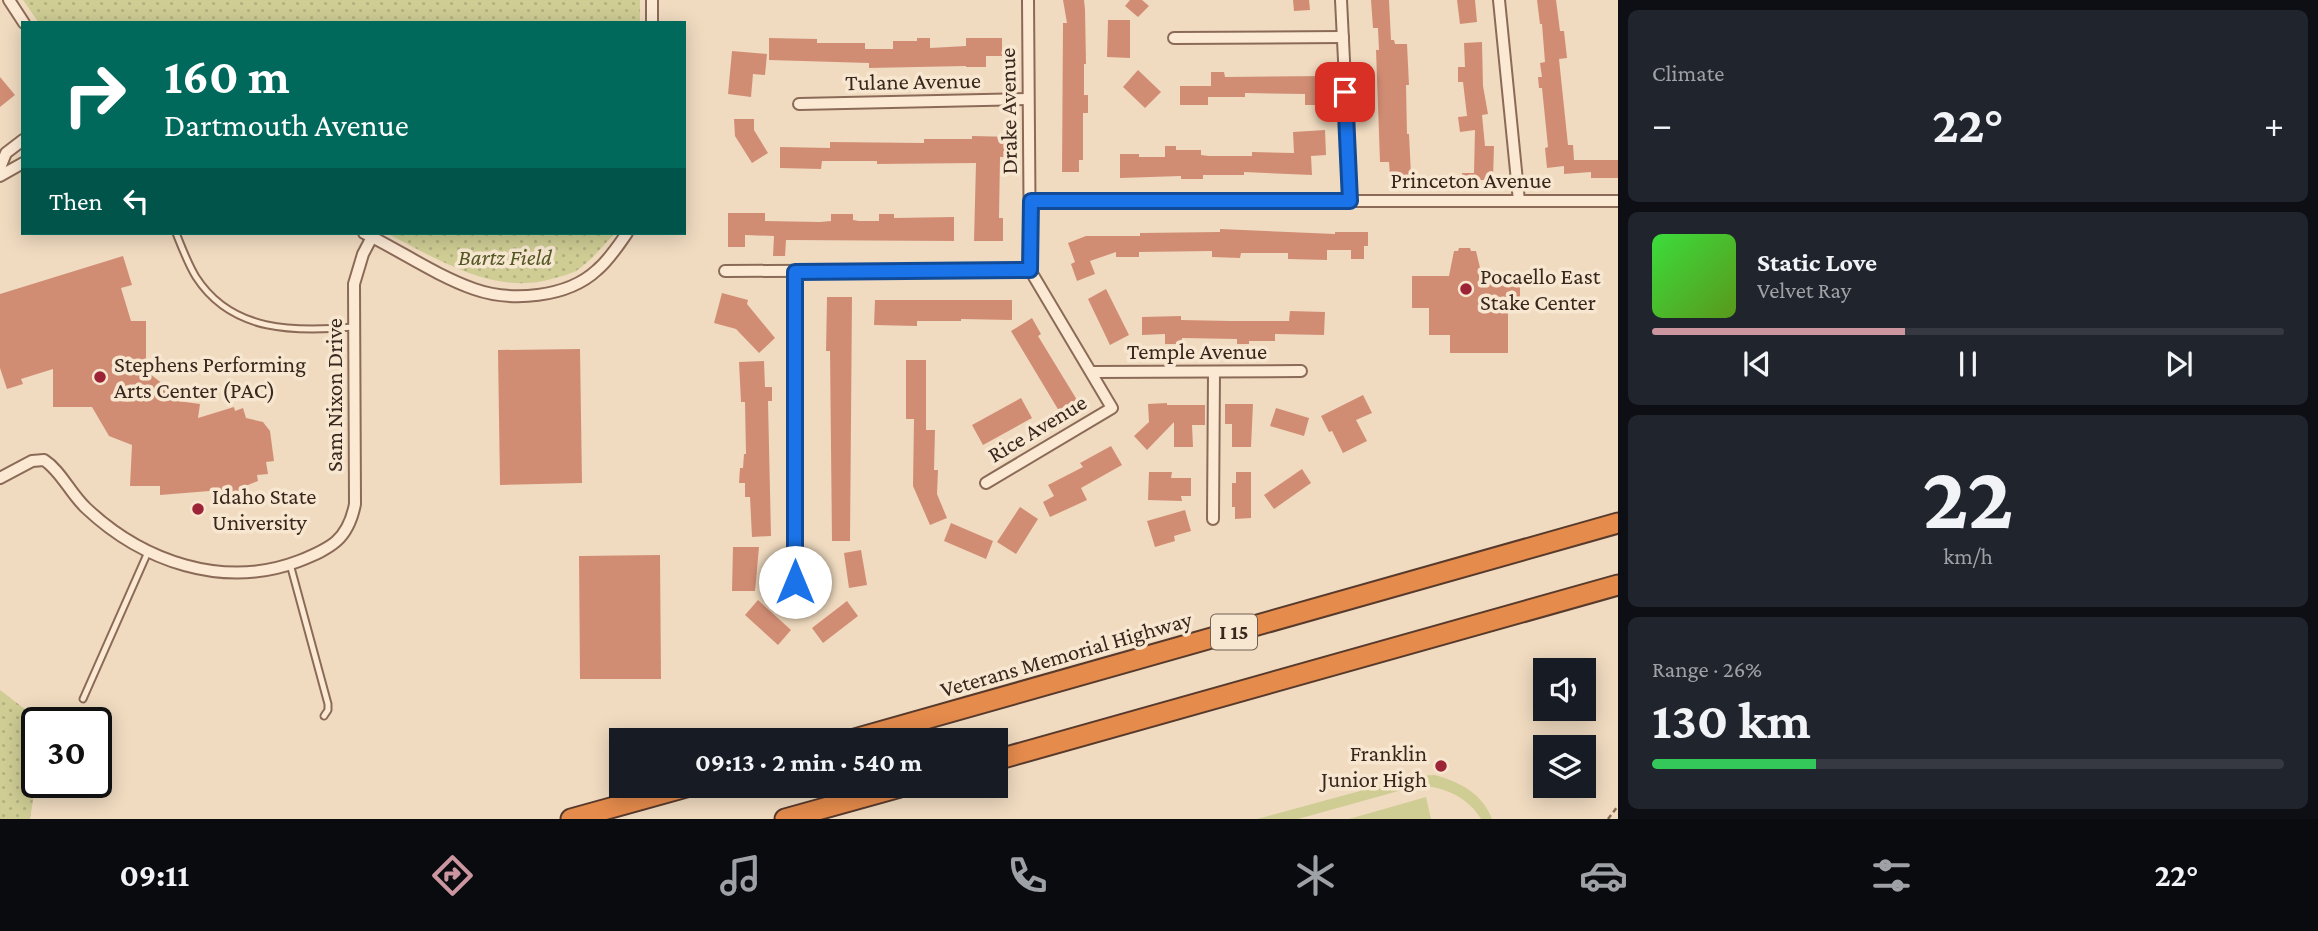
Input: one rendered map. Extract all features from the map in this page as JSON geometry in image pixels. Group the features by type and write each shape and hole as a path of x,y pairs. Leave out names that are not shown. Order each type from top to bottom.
{"highway":[{"name":"Veterans Memorial Highway","path":"893,728 1618,523"},
{"path":"1008,757 1618,585"},
{"path":"571,819 647,798"},
{"path":"785,819 861,798"}],"street":[{"path":"9,0 23,21"},
{"path":"652,0 652,21"},
{"name":"Drake Avenue","path":"1028,0 1030,270"},
{"path":"1341,0 1350,201"},
{"path":"1499,0 1519,201"},
{"path":"1174,38 1343,37"},
{"name":"Tulane Avenue","path":"799,104 1028,99"},
{"path":"0,168 6,153 21,142"},
{"path":"0,176 21,164"},
{"name":"Princeton Avenue","path":"1031,201 1618,201"},
{"path":"368,235 457,282 476,290 510,296 539,295 568,288 596,272 625,235"},
{"name":"Sam Nixon Drive","path":"0,478 32,461 44,460 52,465 78,500 100,522 148,552 200,570 262,571 324,551 337,542 352,519 355,504 355,284 368,235"},
{"path":"725,271 1030,270 1093,372"},
{"path":"795,272 795,582"},
{"name":"Temple Avenue","path":"1093,372 1301,371"},
{"name":"Rice Avenue","path":"986,483 1112,408 1093,372"},
{"path":"1213,519 1214,372"}],"lane":[{"path":"177,235 197,278 212,296 231,311 256,323 285,329 355,327"},
{"path":"83,699 148,552"},
{"path":"290,564 328,704 324,716"}],"path":[{"path":"1608,819 1618,806"}],"green space":[{"path":"23,0 640,0 640,21 38,21"},
{"name":"Bartz Field","path":"390,235 613,235 576,271 533,283 489,279 447,264"},
{"path":"0,690 22,707 21,798 33,798 30,819 0,819"},
{"path":"1435,775 1470,790 1483,802 1492,819 1481,819 1469,804 1455,794 1420,785 1298,819 1257,819 1415,776"},
{"path":"1426,797 1431,819 1349,819"}],"building":[{"path":"1063,0 1084,0 1085,9 1084,95 1088,95 1088,113 1083,113 1083,160 1079,160 1079,172 1062,172 1063,23 1067,23"},
{"path":"1130,0 1142,0 1149,6 1138,17 1125,6"},
{"path":"1293,0 1309,0 1310,10 1294,11"},
{"path":"1371,0 1389,0 1391,40 1394,40 1395,44 1407,44 1407,134 1411,175 1390,176 1389,162 1380,162 1376,50 1379,50 1378,28 1373,28"},
{"path":"1457,0 1475,0 1477,22 1460,24"},
{"path":"1537,0 1556,0 1560,31 1564,31 1567,58 1559,59 1568,145 1573,145 1574,160 1618,160 1618,178 1591,178 1591,172 1564,174 1564,166 1547,168 1545,148 1548,147 1542,88 1539,88 1538,77 1542,77 1540,63 1545,62"},
{"path":"1108,20 1130,20 1130,58 1107,57"},
{"path":"769,38 817,39 817,43 865,43 865,49 893,49 893,41 917,41 917,38 930,38 930,48 966,46 966,38 1002,38 1002,56 986,56 986,67 869,68 869,63 769,60"},
{"path":"1482,42 1483,86 1488,114 1482,115 1485,146 1494,146 1493,180 1475,180 1475,188 1462,188 1462,173 1474,173 1475,130 1460,132 1458,117 1467,116 1463,82 1458,82 1458,67 1465,67 1464,43"},
{"path":"732,51 767,54 765,75 753,74 751,97 728,94"},
{"path":"1138,70 1161,92 1145,108 1123,87"},
{"path":"1211,72 1224,72 1225,77 1326,76 1326,105 1305,105 1305,94 1245,93 1245,97 1208,97 1208,105 1180,105 1180,86 1211,86"},
{"path":"0,77 15,95 0,107"},
{"path":"734,119 754,119 754,130 768,153 752,163 735,136"},
{"path":"1325,130 1326,155 1311,156 1312,175 1244,172 1244,175 1203,175 1203,179 1181,179 1181,176 1120,178 1120,154 1165,157 1165,146 1176,146 1176,150 1201,150 1201,155 1209,156 1252,156 1252,152 1294,153 1293,132"},
{"path":"972,136 1015,137 1014,157 1000,157 999,218 1003,218 1003,241 974,241 976,163 877,164 877,161 822,161 821,169 780,168 780,147 830,148 830,142 924,143 924,139 972,139"},
{"path":"728,213 765,213 765,221 820,222 831,221 831,214 853,214 853,220 859,221 879,221 879,214 894,214 894,218 954,217 954,241 786,240 785,256 773,256 774,236 745,235 745,247 728,247"},
{"path":"1220,229 1335,234 1368,232 1368,246 1364,246 1364,259 1351,259 1351,250 1327,250 1327,260 1288,259 1288,253 1241,253 1240,258 1212,257 1212,251 1139,252 1139,257 1116,257 1116,252 1090,261 1095,274 1077,281 1071,264 1075,262 1068,243 1086,236 1220,232"},
{"name":"Pocaello East Stake Center","path":"1459,248 1476,251 1482,276 1520,275 1520,301 1508,301 1508,353 1450,353 1450,335 1429,335 1429,308 1412,308 1412,276 1449,276 1454,251"},
{"name":"Stephens Performing Arts Center (PAC)","path":"123,256 132,285 121,288 131,321 146,321 146,371 163,384 171,400 200,404 198,418 234,407 235,411 243,408 246,418 263,422 270,431 274,461 266,462 268,474 257,475 258,481 243,487 243,494 222,495 222,490 160,495 160,486 130,486 132,445 109,436 92,407 53,407 53,369 21,379 23,384 7,389 0,368 0,294"},
{"path":"1106,289 1129,335 1110,345 1088,299"},
{"path":"722,293 748,300 747,304 775,338 759,353 736,329 714,323"},
{"path":"827,297 852,297 850,541 832,541 830,351 826,351"},
{"path":"875,300 1012,300 1012,320 961,319 917,321 917,326 874,325"},
{"path":"1290,311 1325,312 1324,335 1275,334 1275,341 1249,341 1249,344 1237,344 1237,339 1182,338 1182,344 1165,344 1165,334 1142,335 1142,317 1289,321"},
{"path":"1032,318 1041,334 1038,336 1077,400 1059,411 1011,331"},
{"path":"580,349 582,483 500,485 498,350"},
{"path":"906,360 926,360 926,430 935,430 934,470 938,470 937,494 947,518 930,525 913,486 914,419 906,419"},
{"path":"764,361 765,387 772,387 772,401 768,401 771,536 752,537 750,497 745,497 745,483 739,483 740,468 743,468 746,454 745,402 741,402 739,362"},
{"path":"1363,395 1372,413 1356,420 1367,441 1343,453 1321,416"},
{"path":"1021,398 1032,418 983,445 972,425"},
{"path":"1148,404 1205,405 1205,425 1192,425 1193,447 1174,447 1174,422 1147,450 1134,436 1149,422"},
{"path":"1225,404 1253,404 1251,447 1232,447 1232,424 1225,424"},
{"path":"1276,408 1309,418 1304,436 1270,426"},
{"path":"1111,446 1122,465 1081,488 1087,500 1050,517 1043,502 1054,496 1048,485 1083,467 1080,463"},
{"path":"1302,469 1311,483 1274,509 1264,495"},
{"path":"1149,472 1172,472 1171,478 1191,478 1191,496 1181,496 1182,501 1148,500"},
{"path":"1236,472 1251,472 1251,518 1235,519 1232,483 1236,483"},
{"path":"1020,507 1038,519 1016,554 997,542"},
{"path":"1185,510 1191,531 1174,536 1175,541 1155,547 1147,521"},
{"path":"951,523 993,541 986,559 944,541"},
{"path":"733,547 759,547 755,591 732,591"},
{"path":"861,550 867,585 849,588 844,553"},
{"path":"660,555 661,679 580,679 579,556"},
{"path":"758,600 791,630 778,645 745,615"},
{"path":"847,601 858,616 823,643 812,628"}],"place":[{"name":"Pocaello East Stake Center","path":"1466,289"},
{"name":"Stephens Performing Arts Center (PAC)","path":"100,377"},
{"name":"Idaho State University","path":"198,509"},
{"name":"Franklin Junior High","path":"1441,766"}],"route":[{"path":"795,582 795,272 1030,270 1031,201 1350,201 1345,92"}]}
